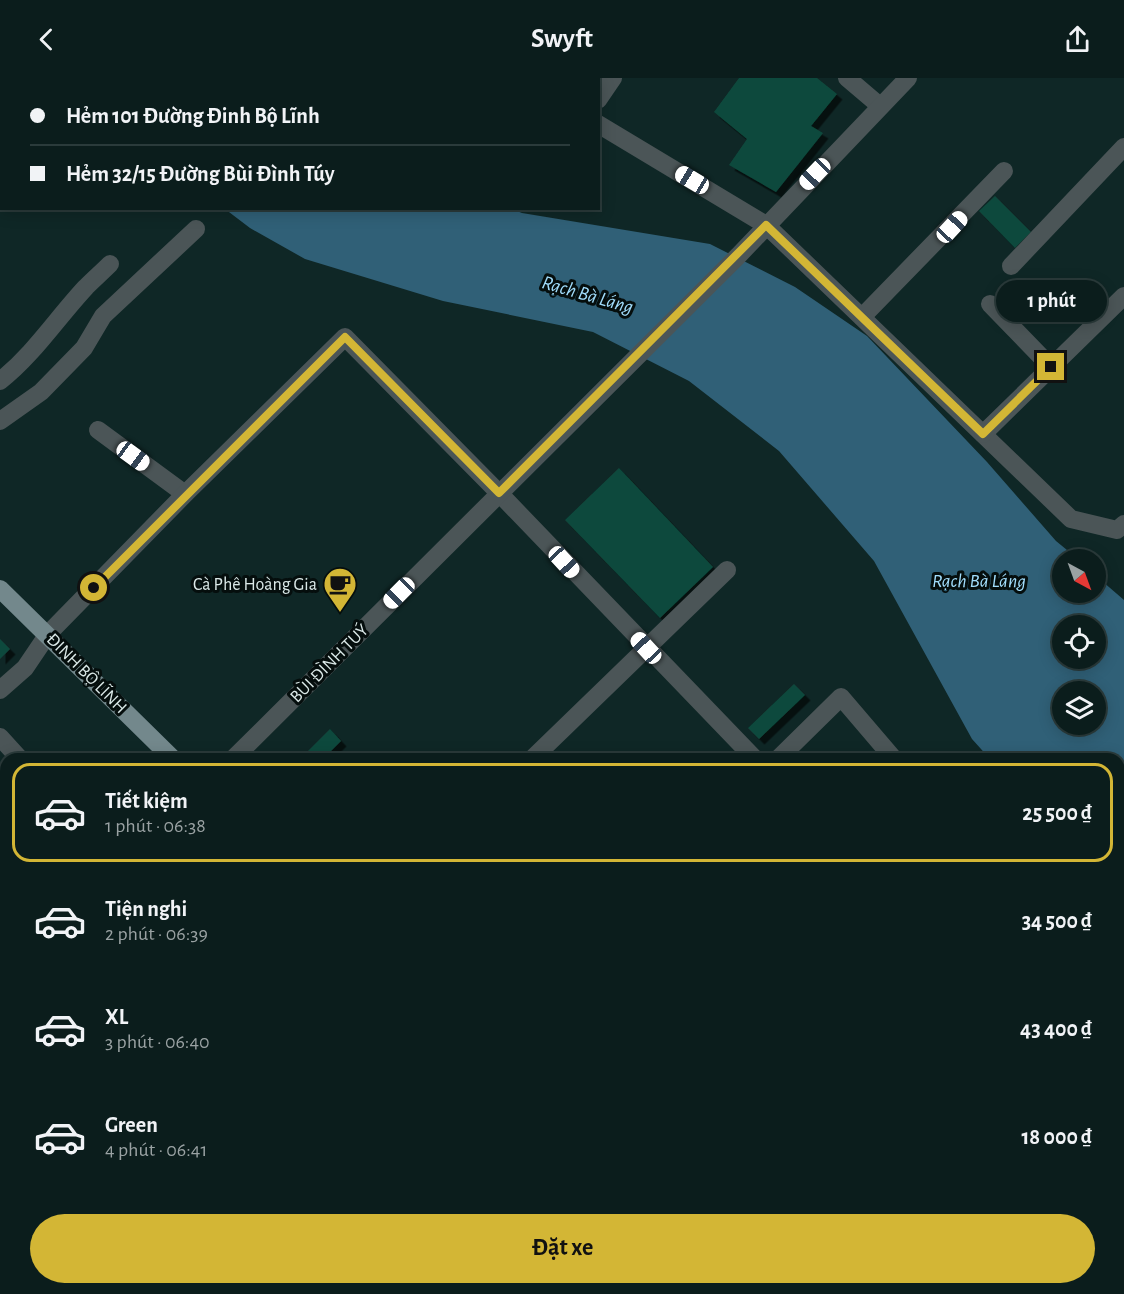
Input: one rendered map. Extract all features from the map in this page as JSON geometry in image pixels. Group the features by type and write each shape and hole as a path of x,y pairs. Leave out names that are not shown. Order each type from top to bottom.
{"main road":[{"name":"ĐINH BỘ LĨNH","path":"0,589 167,753"}],"street":[{"path":"600,97 613,78"},
{"path":"847,78 880,106"},
{"path":"766,225 908,78"},
{"path":"600,125 766,225 1071,519 1117,530 1124,524"},
{"path":"1011,266 1124,147"},
{"path":"862,317 1004,171"},
{"name":"BÙI ĐÌNH TUÝ","path":"239,753 738,256 766,225"},
{"path":"0,421 41,392 84,348 103,316 196,229"},
{"path":"0,381 16,368 55,326 86,287 110,264"},
{"path":"983,434 1124,296"},
{"path":"990,304 1051,367"},
{"path":"0,690 25,668 48,634 345,337 499,493 748,753"},
{"path":"98,430 185,495"},
{"path":"538,753 727,570"},
{"path":"784,753 841,697 889,753"},
{"path":"0,737 15,753"}],"water":[{"name":"Rạch Bà Láng","path":"226,210 514,210 710,244 795,287 867,336 1066,549 1052,549 1052,603 1106,603 1106,584 1124,600 1124,753 985,753 972,739 874,561 779,451 689,381 593,332 443,301 305,259 250,228"}],"building":[{"path":"739,78 817,78 837,94 811,126 823,133 776,192 729,165 747,139 714,112"},
{"path":"995,196 1031,232 1015,248 979,211"},
{"path":"619,468 713,567 660,618 565,520"},
{"path":"0,639 10,649 0,659"},
{"path":"794,684 805,695 759,739 748,728"},
{"path":"330,729 341,741 329,753 306,753"}],"place":[{"name":"Cà Phê Hoàng Gia","path":"340,613"}],"route":[{"path":"94,588 345,337 499,493 738,256 766,225 983,434 1051,367"}]}
